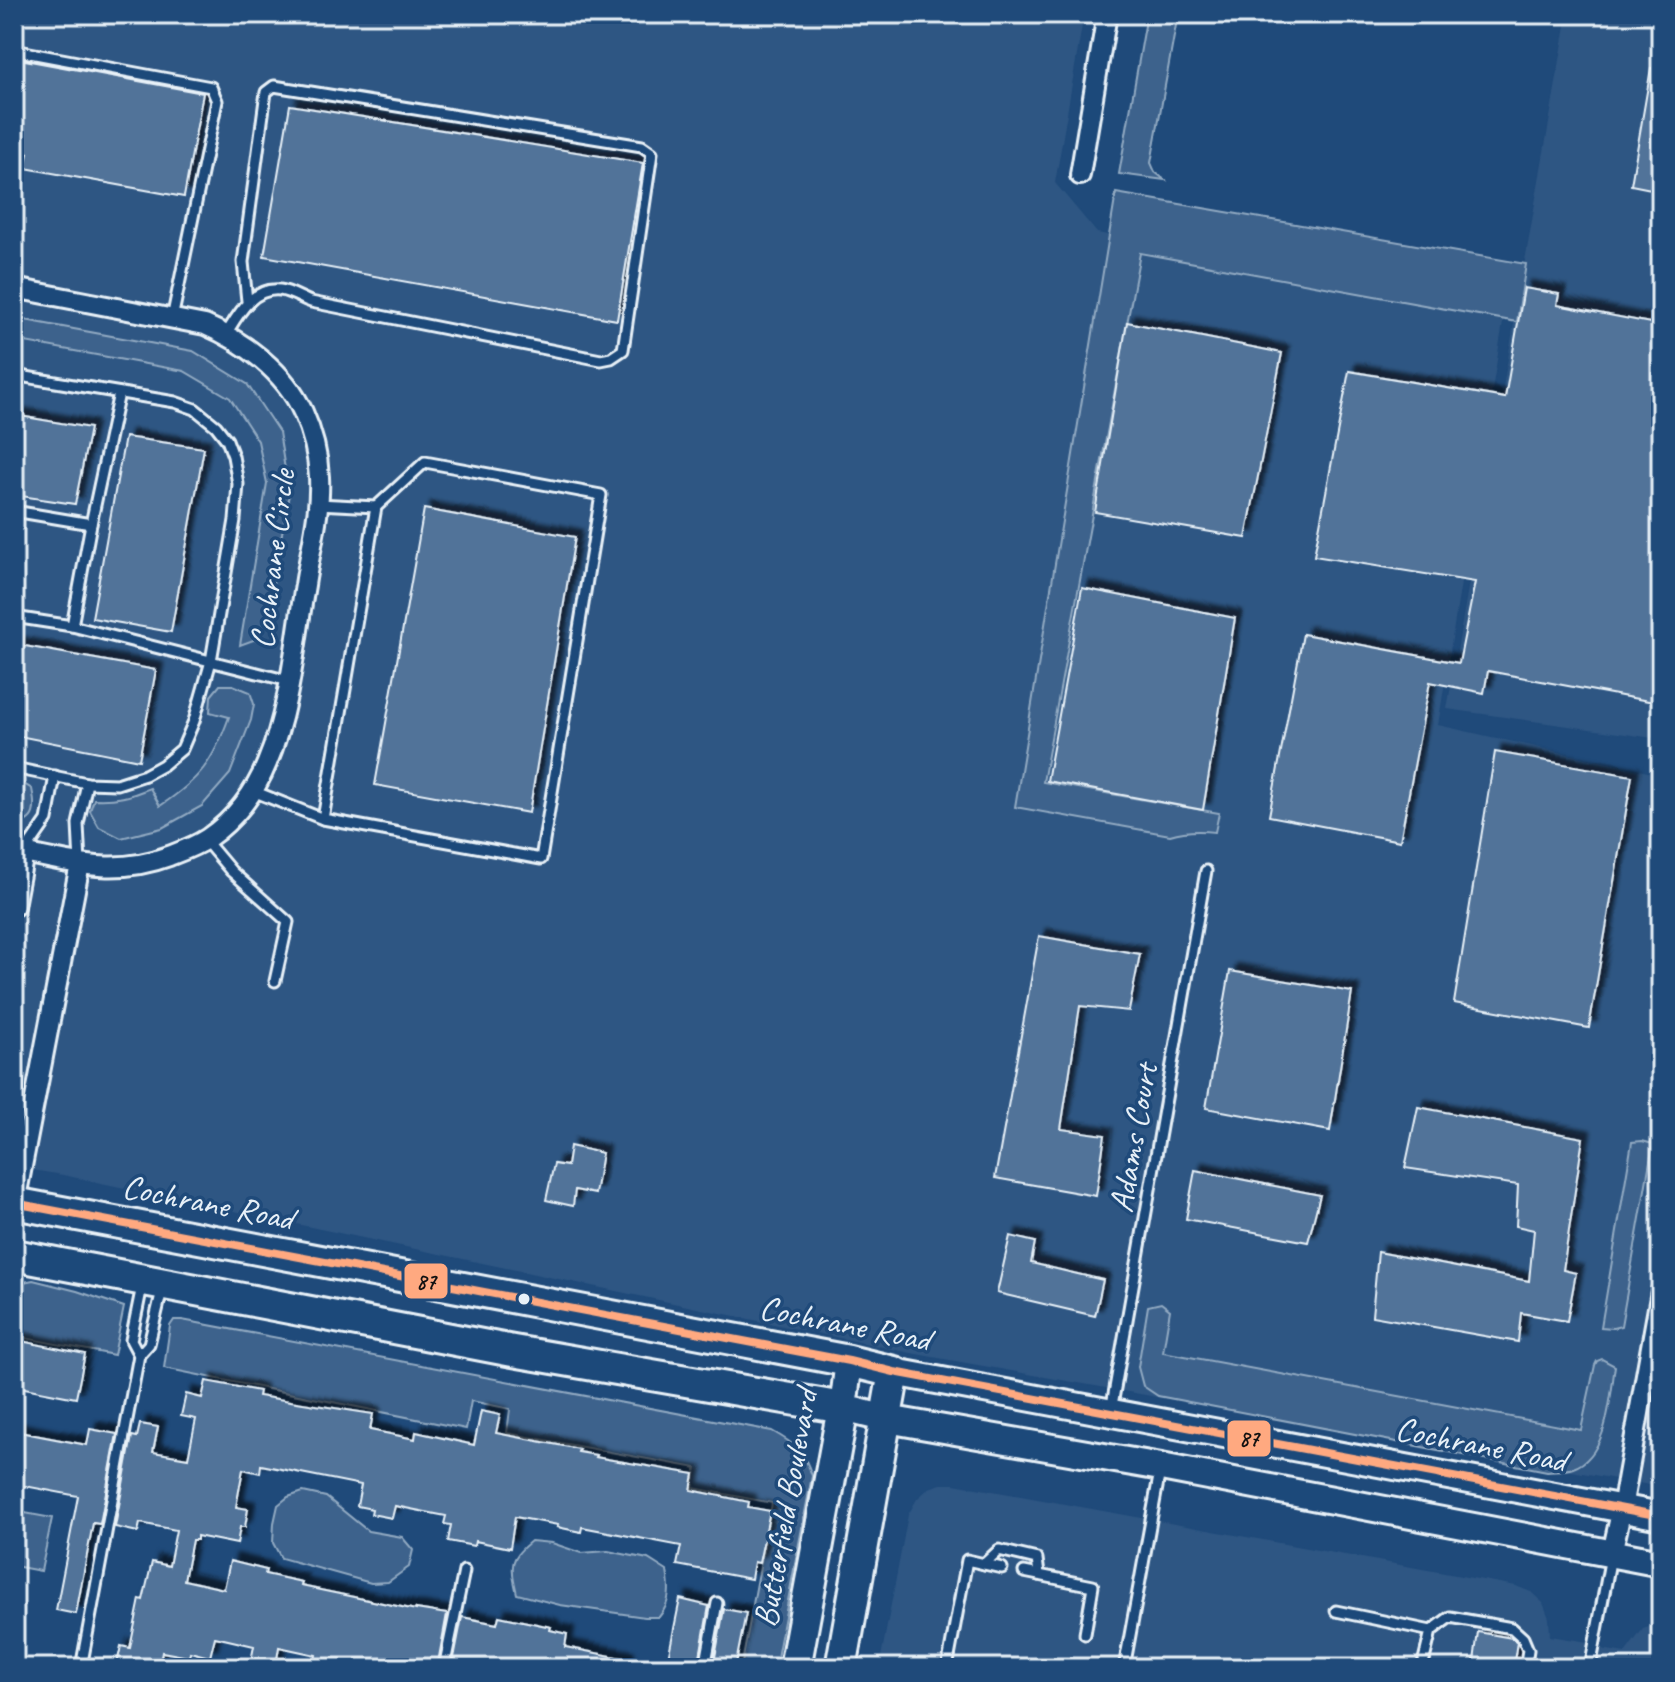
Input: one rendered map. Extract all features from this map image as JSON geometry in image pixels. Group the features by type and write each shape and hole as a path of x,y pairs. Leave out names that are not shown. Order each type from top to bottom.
{"main road":[{"name":"Cochrane Road","path":"15,1205 1661,1516"},
{"path":"14,1255 513,1351 843,1408 887,1419 1161,1467 1661,1563"},
{"name":"Butterfield Boulevard","path":"795,1668 849,1361"},
{"path":"841,1668 894,1372"}],"street":[{"path":"1080,175 1107,14"},
{"name":"Cochrane Circle","path":"14,288 205,325 226,334 251,350 291,390 303,412 316,453 319,478 318,504 277,736 267,765 239,811 223,827 187,850 130,867 97,867 19,852"},
{"path":"14,906 19,852"},
{"path":"15,1205 80,864"},
{"path":"1612,1553 1661,1291"}],"lane":[{"path":"14,50 211,87 217,101 172,319"},
{"path":"226,334 247,301 266,292 280,290 311,302 601,360 611,358 623,350 652,153 642,146 274,86 266,92 243,262 247,301"},
{"path":"14,375 175,402 195,409 216,426 227,440 238,484 211,661 194,721 182,749 145,775 117,784 87,783 14,768"},
{"path":"72,626 119,393"},
{"path":"253,791 323,819 541,859 601,495 425,462 376,507 323,819"},
{"path":"318,504 376,507"},
{"path":"14,511 91,524"},
{"path":"14,617 72,626 289,681"},
{"path":"19,852 47,820 55,776"},
{"path":"80,864 78,824 87,783"},
{"path":"205,840 231,871 288,922 275,981"},
{"name":"Adams Court","path":"1111,1413 1206,871"},
{"path":"139,1355 131,1340 154,1281"},
{"path":"81,1668 139,1355 149,1344 154,1281"},
{"path":"1124,1668 1161,1467"},
{"path":"984,1564 999,1550 1037,1559 1039,1575"},
{"path":"1590,1668 1612,1553"},
{"path":"947,1668 967,1560 1002,1568"},
{"path":"444,1668 464,1571"},
{"path":"1024,1572 1093,1586 1085,1634"},
{"path":"705,1668 717,1603"},
{"path":"1336,1611 1431,1631"},
{"path":"1422,1668 1431,1631 1450,1617 1512,1628 1523,1638 1528,1650 1525,1668"}],"shaded area":[{"path":"14,14 1084,14 1055,183 1097,233 1505,310 1438,725 1661,775 1661,1487 916,1354 14,1167"},
{"path":"1147,14 1178,14 1151,163 1155,172 1165,180 1119,174"},
{"path":"1568,14 1661,14 1661,739 1447,709"},
{"path":"1116,193 1526,264 1517,322 1140,253 1043,782 1219,813 1215,832 1192,831 1170,835 1015,807"},
{"path":"14,318 193,351 247,384 279,432 289,494 266,623 259,638 240,645 267,483 258,441 230,398 184,371 14,340"},
{"path":"220,685 233,685 250,692 254,704 230,774 202,806 162,828 121,838 99,827 90,811 94,799 123,797 150,788 160,806 204,768 229,717 210,712 211,696"},
{"path":"14,782 32,789 34,808 27,821 14,824"},
{"path":"1661,979 1661,1047 1660,1047 1650,1044"},
{"path":"1632,1142 1653,1144 1621,1326 1601,1327"},
{"path":"33,1280 124,1307 114,1355 14,1336 14,1284"},
{"path":"1161,1303 1170,1310 1163,1352 1581,1430 1595,1365 1602,1359 1615,1366 1609,1409 1600,1439 1585,1461 1570,1469 1547,1471 1158,1396 1143,1386 1138,1367 1148,1306"},
{"path":"174,1320 772,1431 793,1444 802,1454 812,1476 775,1668 741,1668 772,1503 693,1488 696,1468 507,1433 510,1409 471,1401 466,1429 164,1368 170,1326"},
{"path":"1661,1404 1661,1472 1654,1452"},
{"path":"941,1484 1516,1586 1531,1592 1543,1603 1549,1618 1550,1636 1588,1642 1584,1668 879,1668 908,1515 917,1499 929,1488"},
{"path":"303,1492 326,1497 368,1531 402,1537 413,1550 409,1567 388,1582 371,1583 281,1558 273,1543 278,1505 288,1497"},
{"path":"14,1511 52,1518 41,1571 14,1566"},
{"path":"531,1541 552,1543 581,1553 608,1551 648,1559 667,1571 669,1589 666,1606 659,1617 645,1617 560,1605 517,1594 513,1564 518,1553"},
{"path":"1661,1623 1661,1668 1586,1668 1590,1647 1625,1653 1643,1629"}],"building":[{"path":"14,58 203,93 184,197 25,168 28,153 14,152"},
{"path":"1651,68 1661,69 1661,191 1631,185"},
{"path":"290,105 643,163 617,320 264,256"},
{"path":"1524,288 1559,294 1557,305 1661,325 1661,661 1654,702 1488,671 1484,693 1430,682 1400,841 1269,816 1303,634 1459,663 1475,582 1314,556 1349,371 1505,398"},
{"path":"1127,322 1282,353 1246,538 1095,512"},
{"path":"14,415 90,428 75,504 14,495"},
{"path":"125,437 204,448 171,632 92,618"},
{"path":"424,509 575,537 529,813 375,785"},
{"path":"1082,588 1235,618 1203,810 1047,781"},
{"path":"14,644 156,670 139,760 14,735"},
{"path":"1495,752 1632,776 1589,1028 1454,1003"},
{"path":"1039,936 1140,954 1129,1011 1080,1006 1061,1129 1105,1135 1096,1196 995,1178"},
{"path":"1230,971 1352,992 1330,1131 1206,1108"},
{"path":"1418,1107 1583,1138 1563,1270 1576,1273 1567,1321 1521,1313 1518,1342 1372,1316 1378,1252 1529,1281 1534,1230 1516,1226 1518,1185 1405,1168"},
{"path":"570,1146 602,1153 595,1194 575,1190 573,1206 546,1200 554,1164 567,1166"},
{"path":"1195,1170 1320,1195 1308,1242 1186,1219"},
{"path":"1010,1236 1035,1242 1031,1263 1103,1280 1095,1316 997,1293"},
{"path":"16,1340 85,1354 76,1398 14,1386"},
{"path":"206,1381 259,1391 258,1396 373,1414 370,1430 415,1439 416,1432 474,1445 481,1411 500,1415 496,1433 579,1449 578,1452 595,1457 694,1474 691,1490 749,1502 748,1507 770,1511 759,1563 754,1562 751,1579 677,1565 681,1546 582,1527 581,1532 515,1517 510,1548 475,1541 474,1546 448,1541 451,1525 444,1524 446,1516 395,1506 392,1518 371,1514 372,1509 357,1506 361,1485 261,1465 260,1473 243,1469 236,1507 248,1509 245,1527 240,1527 237,1544 197,1536 197,1540 192,1540 184,1580 224,1589 230,1561 266,1570 265,1574 302,1582 301,1586 447,1614 437,1668 327,1668 314,1665 316,1655 279,1647 276,1666 251,1661 254,1646 215,1637 210,1657 190,1652 189,1657 162,1652 159,1668 117,1664 121,1646 130,1648 140,1599 143,1600 152,1562 169,1566 176,1530 140,1523 138,1532 115,1527 132,1436 137,1437 140,1424 158,1427 153,1452 188,1458 196,1419 181,1416 186,1394 202,1398"},
{"path":"90,1429 117,1434 100,1524 93,1523 76,1614 56,1610 78,1496 14,1484 14,1431 87,1445"},
{"path":"680,1599 709,1606 698,1668 666,1668"},
{"path":"724,1609 746,1613 735,1668 713,1668"},
{"path":"499,1616 551,1627 550,1630 567,1634 565,1647 627,1659 626,1668 452,1668 462,1617 497,1624"},
{"path":"1478,1632 1512,1638 1517,1642 1513,1668 1473,1668"}],"transit line":[{"name":"87","path":"14,1203 1661,1516"}]}
